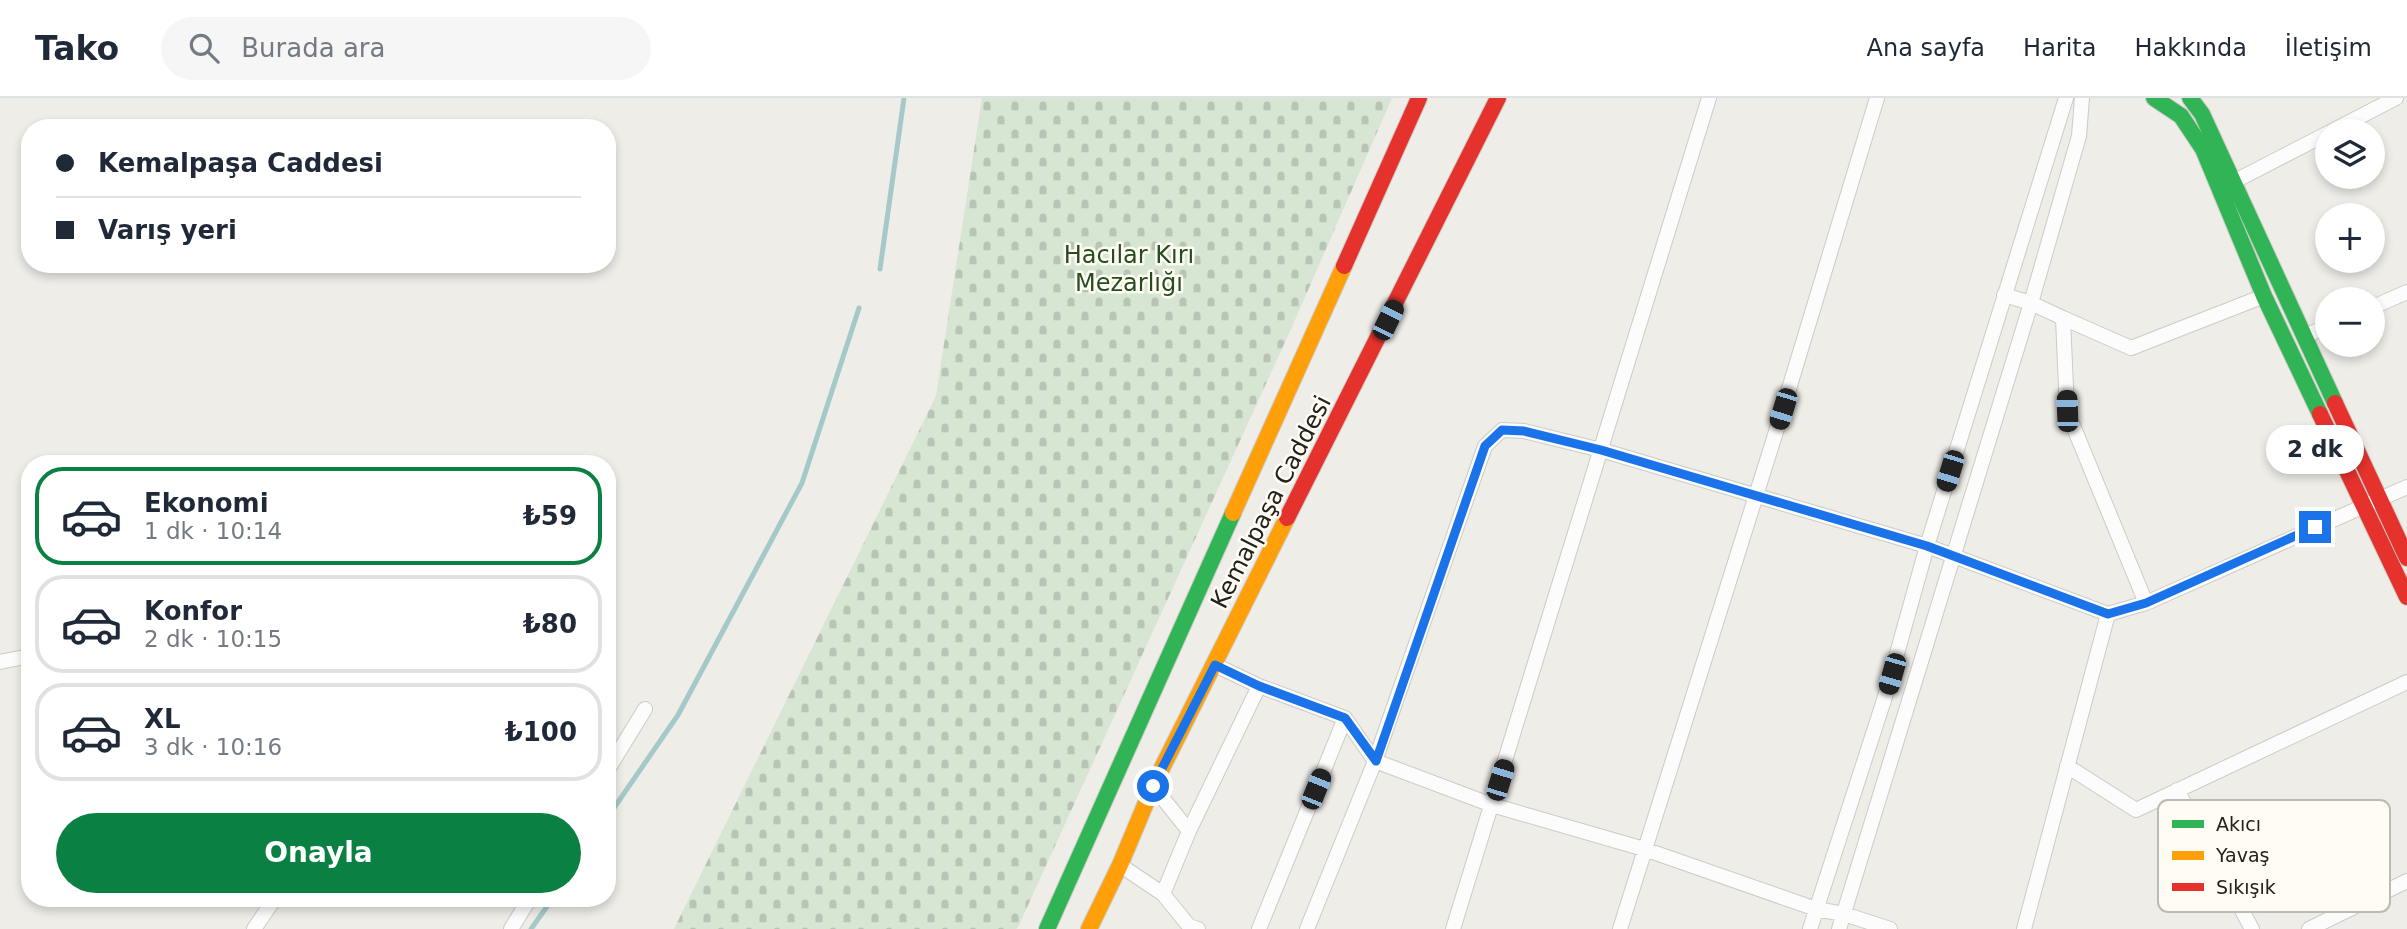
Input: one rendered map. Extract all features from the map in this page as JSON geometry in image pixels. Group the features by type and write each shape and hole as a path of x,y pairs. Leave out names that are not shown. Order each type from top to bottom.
{"main road":[{"name":"Kemalpaşa Caddesi","path":"1047,929 1419,98"},
{"name":"Kemalpaşa Caddesi","path":"1089,929 1120,865 1153,786 1499,98"},
{"path":"2154,98 2181,116 2203,149 2264,296 2407,597"},
{"path":"2192,99 2202,114 2234,182 2407,558"}],"street":[{"path":"1454,929 1709,98"},
{"path":"1620,929 1877,98"},
{"path":"1810,929 1884,700 1927,546 2066,98"},
{"path":"1839,929 2031,303 2079,136 2082,98"},
{"path":"2355,119 2396,98"},
{"path":"2234,182 2315,140"},
{"path":"2385,302 2407,292"},
{"path":"2004,295 2031,303 2131,348 2264,296"},
{"path":"2063,318 2067,411 2146,603"},
{"path":"2305,336 2315,332"},
{"path":"1307,929 1376,761 1485,446 1502,430 1524,431 1601,450 1927,546 2108,614 2146,603 2407,488"},
{"path":"2024,929 2108,614"},
{"path":"0,662 21,658"},
{"path":"1215,665 1259,686 1345,718 1376,761 1492,805 1644,849 1816,909 1844,914 1889,929"},
{"path":"2067,766 2136,810 2407,682"},
{"path":"1163,894 1189,831 1259,686"},
{"path":"616,756 645,709"},
{"path":"1259,929 1345,718"},
{"path":"1153,786 1189,831"},
{"path":"2177,790 2182,800"},
{"path":"1120,865 1163,894 1189,926 1198,929"},
{"path":"2390,889 2407,881"},
{"path":"254,929 269,907"},
{"path":"511,929 524,907"},
{"path":"2243,912 2252,929"},
{"path":"2309,929 2344,912"}],"green space":[{"name":"Hacılar Kırı Mezarlığı","path":"982,98 1392,98 1291,329 1018,927 674,929 936,396"}],"waterway":[{"path":"880,269 904,98"},
{"path":"616,805 678,715 802,483 859,308"},
{"path":"531,929 547,907"}],"traffic: fast":[{"path":"2154,98 2181,116 2203,149 2264,296 2320,414"},
{"path":"2190,98 2202,114 2335,403"},
{"path":"1047,929 1233,513"}],"traffic: slow":[{"path":"1233,513 1344,266"},
{"path":"1089,929 1120,865 1153,786 1287,518"}],"traffic: jam":[{"path":"1344,266 1419,98"},
{"path":"1287,518 1498,98"},
{"path":"2335,403 2407,558"},
{"path":"2320,414 2407,597"}],"route":[{"path":"1153,786 1215,665 1259,686 1345,718 1376,761 1485,446 1502,430 1524,431 1601,450 1927,546 2108,614 2146,603 2315,527"}]}
